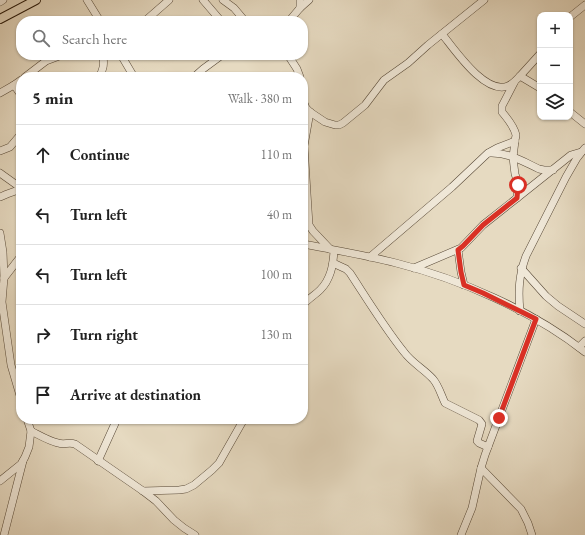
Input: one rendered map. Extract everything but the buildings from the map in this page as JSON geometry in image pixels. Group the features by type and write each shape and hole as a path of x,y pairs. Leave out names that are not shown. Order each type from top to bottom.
{"main road":[{"path":"0,19 36,0"}],"street":[{"path":"86,0 97,16"},
{"path":"151,16 169,0"},
{"path":"203,0 217,16"},
{"path":"223,0 234,8 241,16"},
{"path":"300,0 300,8"},
{"path":"293,16 309,0"},
{"path":"308,109 310,112 329,124 339,125 343,123 365,105 384,80 408,63 484,0"},
{"path":"573,15 585,6"},
{"path":"442,34 474,73 483,80 491,85 499,87 508,86 515,82"},
{"path":"517,198 518,183 514,170 513,157 516,134 510,122 502,112 502,106 515,82 537,57"},
{"path":"32,72 49,60"},
{"path":"102,72 104,68 104,60"},
{"path":"124,60 131,72"},
{"path":"200,72 215,60"},
{"path":"291,60 298,72"},
{"path":"520,76 537,86"},
{"path":"0,93 14,85 16,88"},
{"path":"308,123 310,112"},
{"path":"573,114 585,124"},
{"path":"0,151 10,147 16,140"},
{"path":"370,257 488,154 497,148 515,141"},
{"path":"414,268 458,250 483,225 571,155 583,150"},
{"path":"520,311 519,286 521,268 552,203 583,150"},
{"path":"488,154 502,153 539,169 553,170"},
{"path":"0,173 16,185"},
{"path":"0,198 16,191"},
{"path":"308,212 309,225 312,231 332,250 333,263 328,280 319,291 308,300"},
{"path":"1,238 4,278 1,304 11,365 16,377"},
{"path":"308,245 370,257 431,273 483,293 536,319 583,351 585,341"},
{"path":"458,250 464,285"},
{"path":"4,278 16,262"},
{"path":"333,263 346,269 350,273 403,352 435,381 445,403 480,421 482,424 477,441 488,447"},
{"path":"521,268 546,296 585,324"},
{"path":"462,535 472,508 481,468 488,447 536,319"},
{"path":"0,481 21,464 29,447 31,431 29,424"},
{"path":"98,460 116,424"},
{"path":"143,491 179,490 186,489 194,485 218,463 241,424"},
{"path":"31,431 58,443 64,444 70,442 75,444 143,491 156,501 179,524 195,535"},
{"path":"4,535 23,460"},
{"path":"481,468 521,509 532,535"}],"route":[{"path":"499,418 536,319 464,285 458,250 483,225 517,198 518,185"}]}
